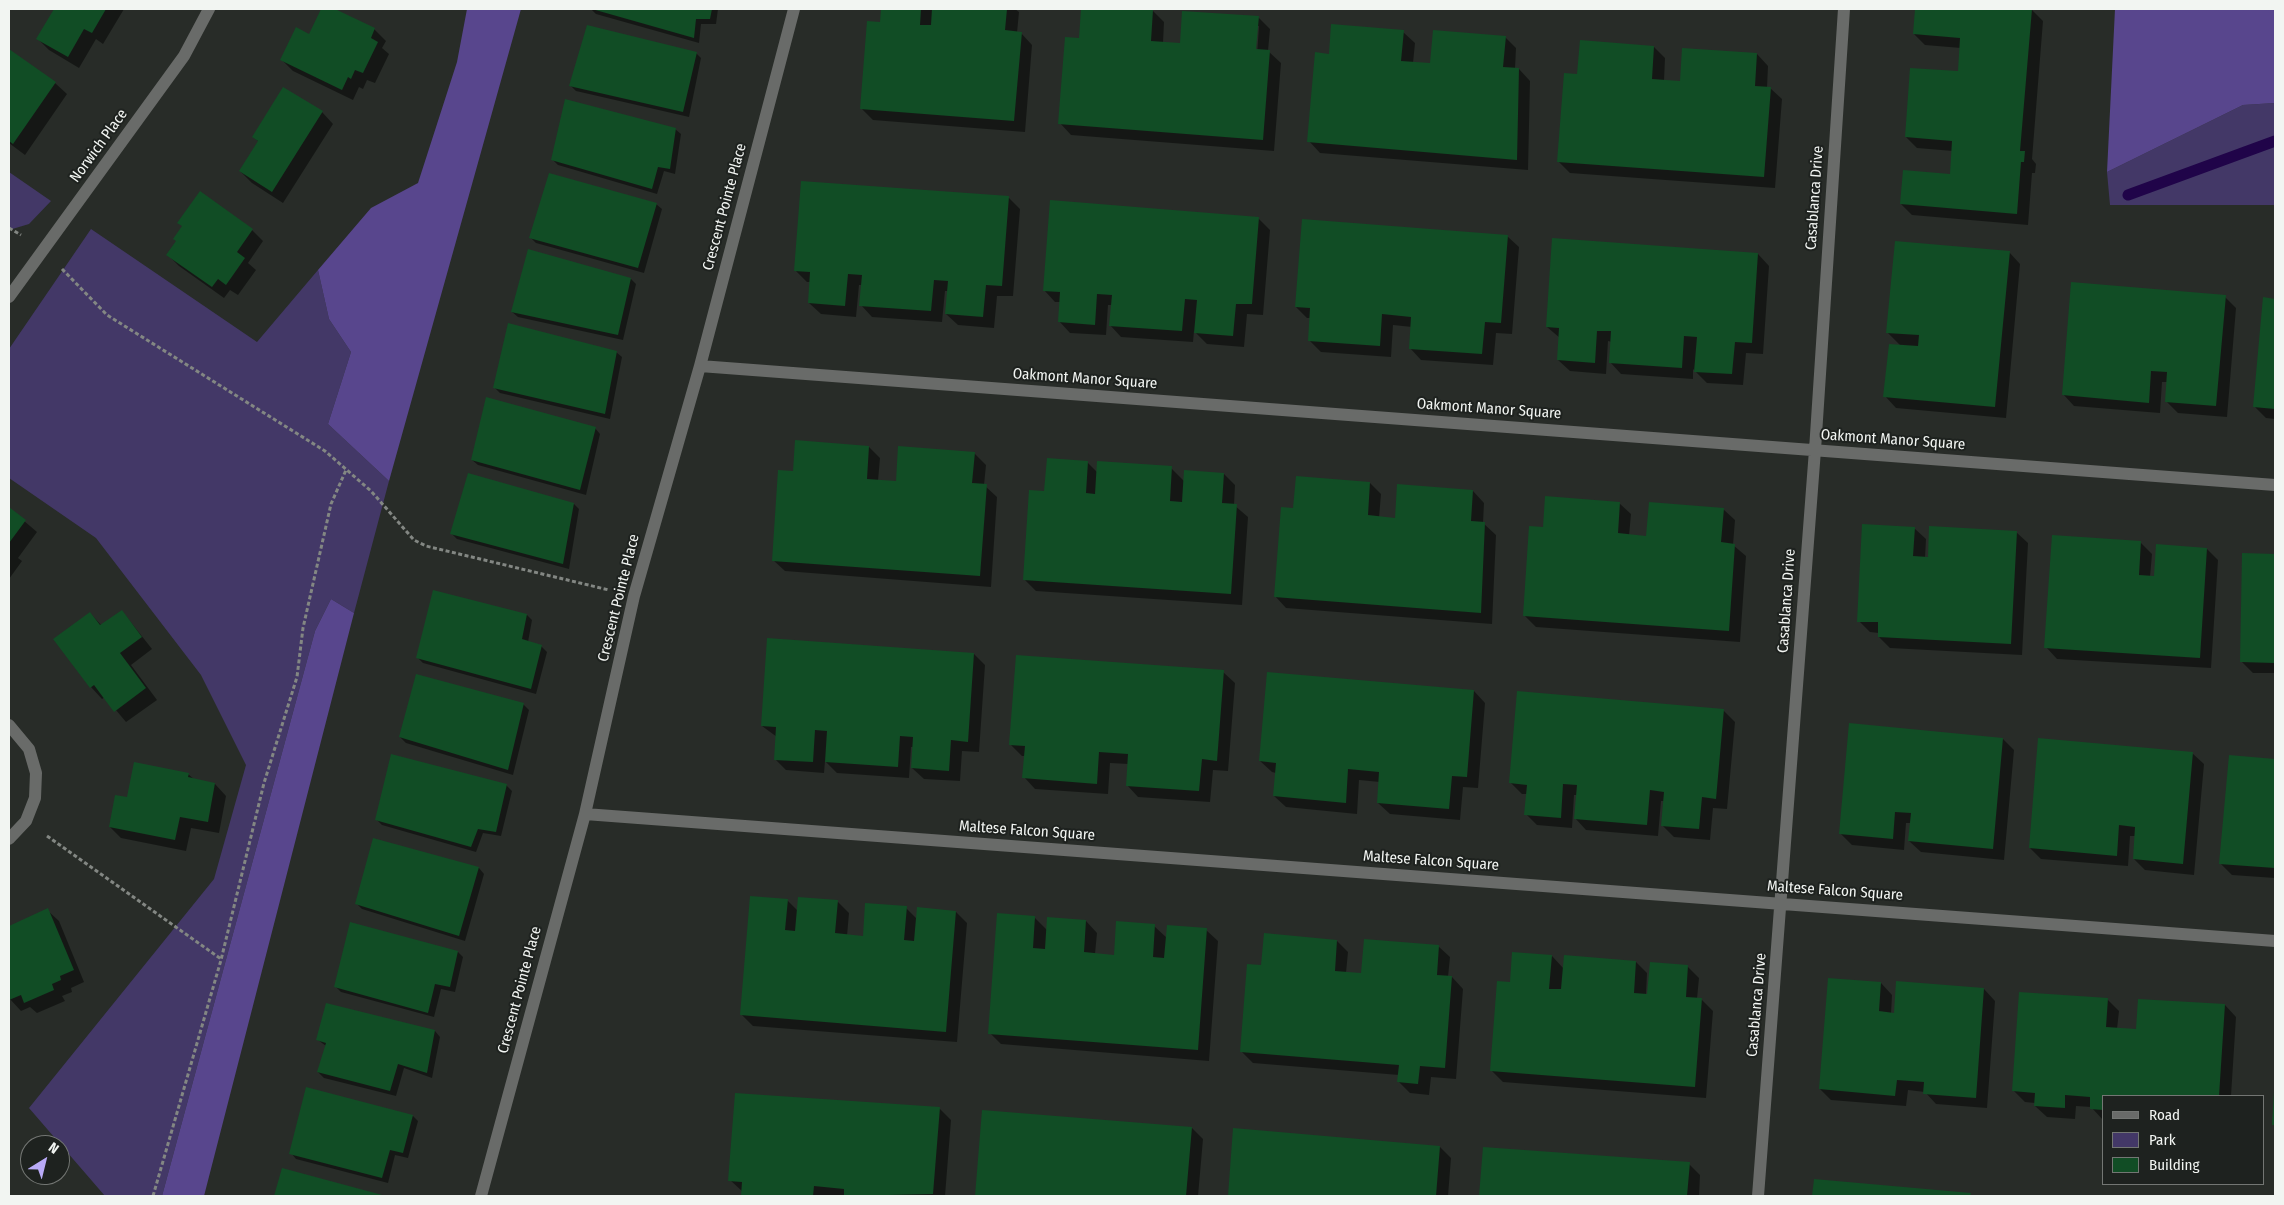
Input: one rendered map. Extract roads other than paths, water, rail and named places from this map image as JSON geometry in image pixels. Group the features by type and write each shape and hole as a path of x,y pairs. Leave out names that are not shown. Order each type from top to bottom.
{"street":[{"name":"Norwich Place","path":"10,291 44,250 184,56 209,9"},
{"name":"Crescent Pointe Place","path":"482,1196 584,814 634,596 700,366 794,9"},
{"name":"Casablanca Drive","path":"1758,1196 1815,450 1844,9"},
{"name":"Oakmont Manor Square","path":"700,366 2275,485"},
{"path":"9,725 29,749 36,773 35,798 26,821 9,839"},
{"name":"Maltese Falcon Square","path":"584,814 2275,941"}],"waterway":[{"path":"2128,195 2275,141"}]}
